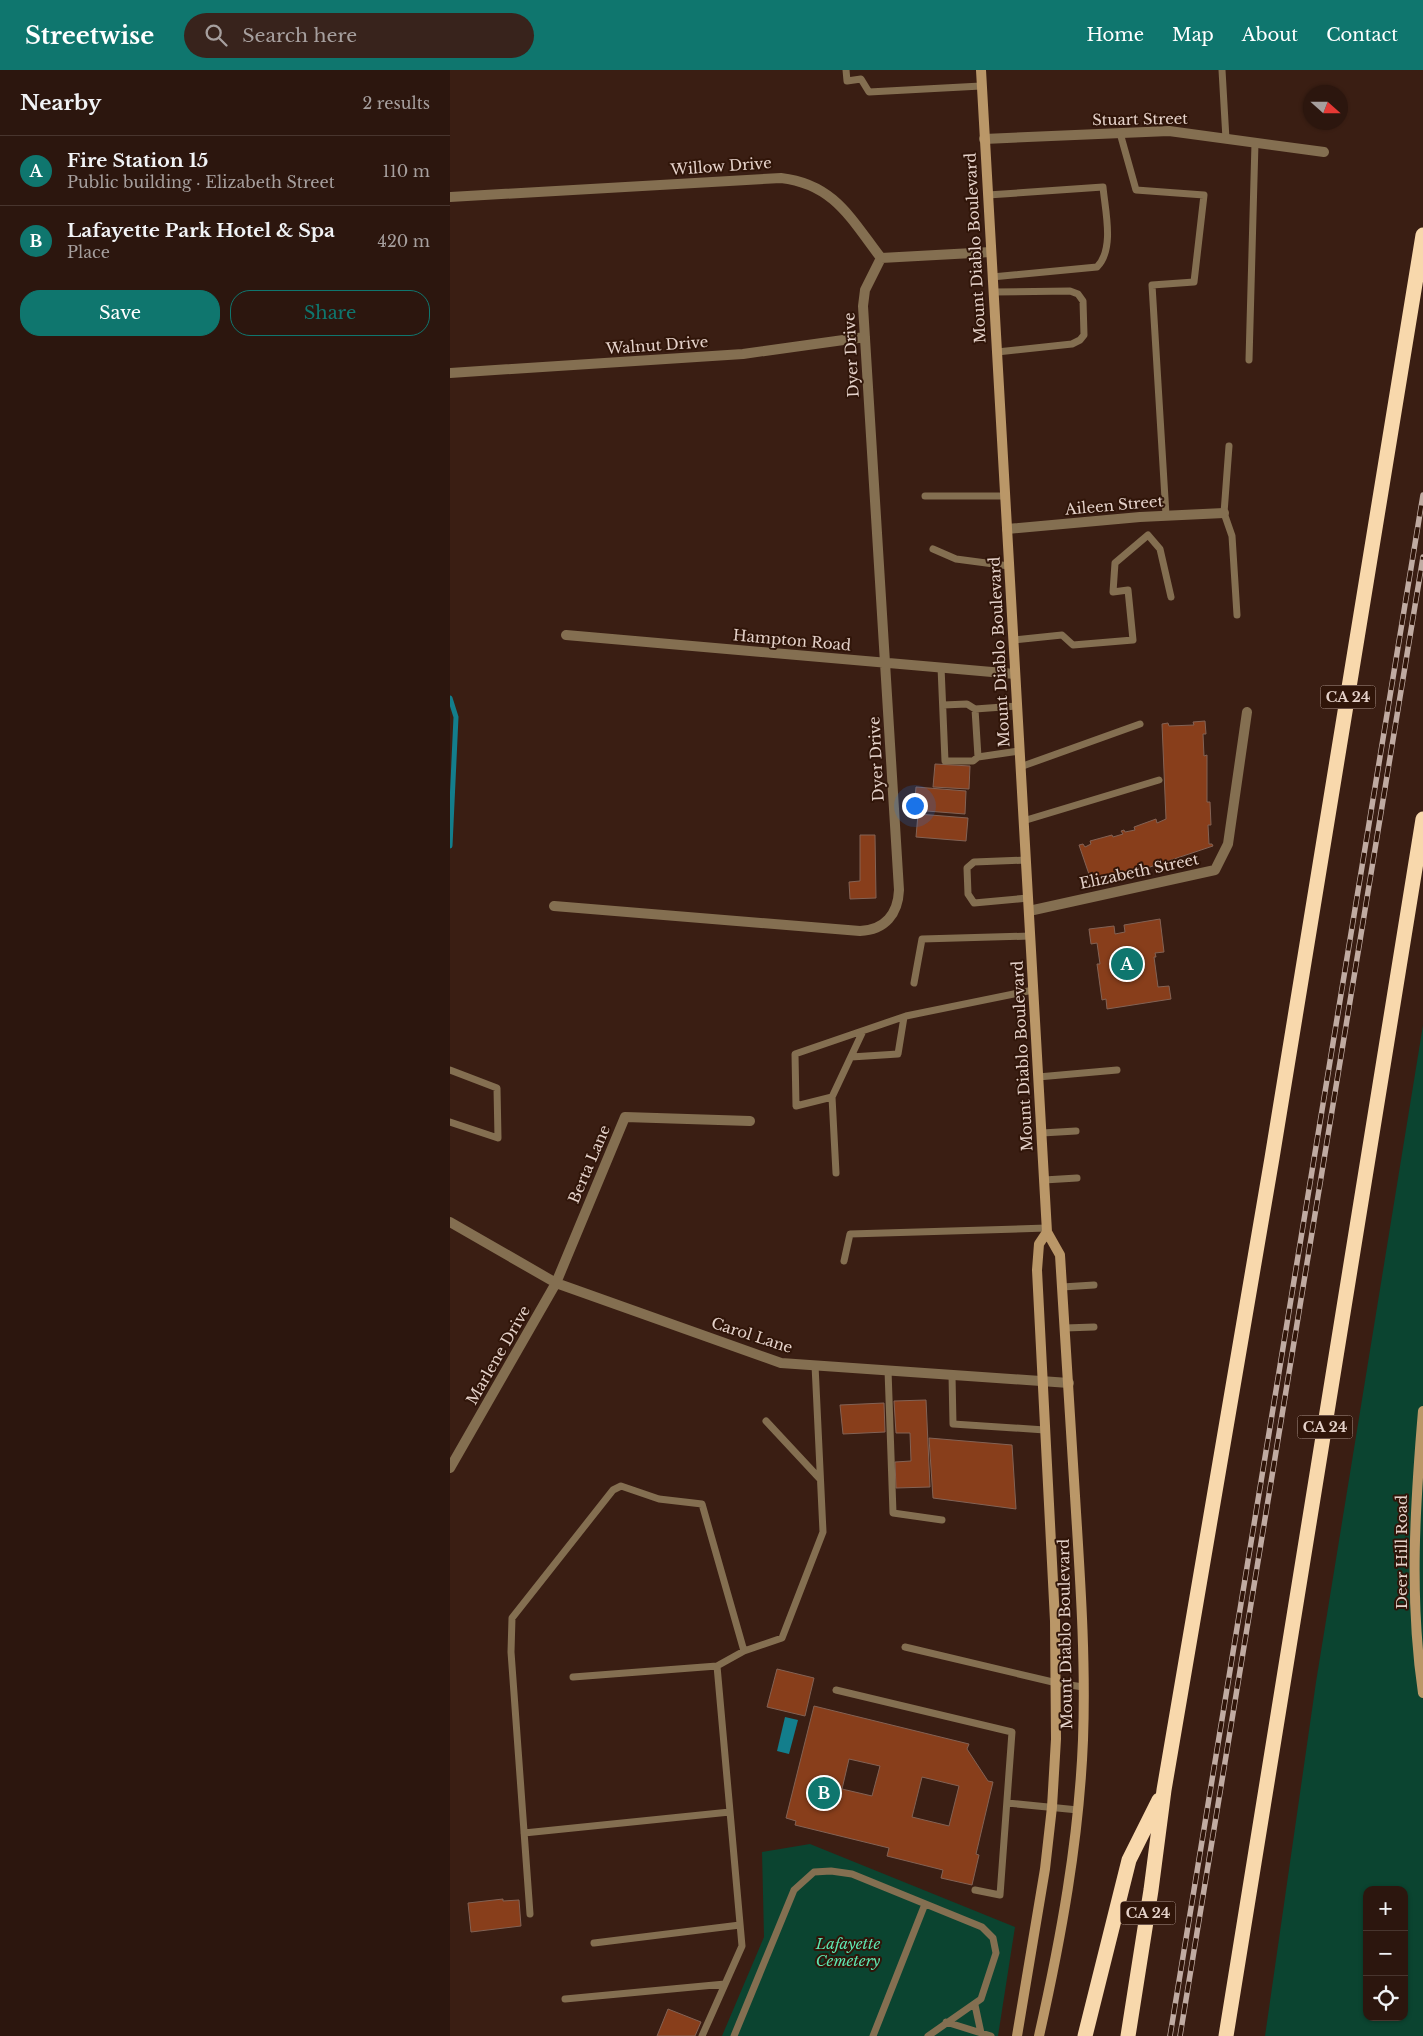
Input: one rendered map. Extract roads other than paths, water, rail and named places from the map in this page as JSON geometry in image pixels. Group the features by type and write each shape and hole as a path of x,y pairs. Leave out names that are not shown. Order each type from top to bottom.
{"highway":[{"name":"CA 24","path":"1128,2036 1151,1890 1164,1790 1278,1119 1423,236"},
{"name":"CA 24","path":"1226,2036 1423,819"},
{"path":"1085,2036 1129,1860 1164,1790"}],"main road":[{"name":"Mount Diablo Boulevard","path":"981,70 1047,1230 1060,1256 1079,1552 1083,1687 1078,1810 1060,1938 1039,2036"},
{"name":"Mount Diablo Boulevard","path":"1017,2036 1040,1901 1052,1807 1056,1739 1057,1683 1037,1270 1039,1244 1047,1230"},
{"name":"Deer Hill Road","path":"1423,1411 1415,1504 1415,1601 1423,1693"}],"street":[{"name":"Stuart Street","path":"984,139 1169,131 1324,152"},
{"name":"Willow Drive","path":"450,197 612,189 763,177 799,180 812,184 837,202 881,258"},
{"path":"881,258 991,252"},
{"name":"Dyer Drive","path":"554,906 860,932 881,927 895,912 899,890 863,306 865,290 881,258"},
{"name":"Walnut Drive","path":"450,373 743,354 865,337"},
{"name":"Aileen Street","path":"1007,529 1166,515 1224,513"},
{"name":"Hampton Road","path":"566,635 1015,674"},
{"name":"Elizabeth Street","path":"1029,911 1216,870 1228,844 1247,712"},
{"name":"Berta Lane","path":"556,1283 625,1117 750,1121"},
{"name":"Carol Lane","path":"450,1222 556,1283 781,1363 1069,1383"},
{"name":"Marlene Drive","path":"450,1468 556,1283"}],"lane":[{"path":"846,70 847,81 861,80 869,92 982,86"},
{"path":"1222,70 1226,138"},
{"path":"1120,133 1136,190 1204,195 1194,282 1152,285 1166,515"},
{"path":"1249,360 1255,143"},
{"path":"988,195 1103,187 1107,248 1102,262 1097,267 992,277"},
{"path":"993,292 1070,291 1078,294 1083,301 1084,335 1080,340 1072,344 996,352"},
{"path":"1229,446 1224,513 1232,536 1237,615"},
{"path":"925,496 1005,496"},
{"path":"1013,640 1062,635 1073,645 1133,640 1128,590 1113,592 1115,563 1148,535 1160,549 1171,597"},
{"path":"933,549 956,559 1009,566"},
{"path":"941,668 945,761 973,761 978,757 1019,751"},
{"path":"943,705 967,704 975,709 1017,706"},
{"path":"975,709 978,757"},
{"path":"1020,767 1140,724"},
{"path":"1024,821 1159,780"},
{"path":"1026,860 974,862 967,868 968,894 974,903 1028,898"},
{"path":"914,983 922,939 1030,936"},
{"path":"832,1097 796,1106 795,1054 904,1018 1033,990"},
{"path":"851,1057 898,1054 904,1018"},
{"path":"836,1173 832,1097 863,1031"},
{"path":"450,1070 497,1088 498,1138 450,1122"},
{"path":"1038,1077 1117,1070"},
{"path":"1042,1133 1076,1131"},
{"path":"1044,1180 1077,1178"},
{"path":"844,1262 850,1234 1047,1230"},
{"path":"1062,1287 1094,1285"},
{"path":"1065,1328 1094,1327"},
{"path":"573,1677 717,1666 744,1651 782,1638 823,1532 815,1366"},
{"path":"888,1370 894,1513 942,1520"},
{"path":"952,1374 952,1424 1045,1430"},
{"path":"766,1421 820,1480"},
{"path":"530,1914 511,1652 512,1618 613,1490 621,1486 660,1499 702,1504 744,1651"},
{"path":"905,1647 1057,1683 1083,1687"},
{"path":"702,2036 742,1946 717,1666"},
{"path":"836,1690 1012,1732 1000,1895 975,1890"},
{"path":"1007,1803 1078,1810"},
{"path":"524,1833 730,1812"},
{"path":"734,2036 794,1890 806,1877 821,1871 842,1872 925,1904 982,1927 994,1938 996,1953 990,1976 981,1998 975,2005 946,2022 928,2036"},
{"path":"873,2036 925,1904"},
{"path":"594,1944 740,1925"},
{"path":"565,1999 725,1984"},
{"path":"975,2005 981,2033"},
{"path":"946,2022 991,2036"}],"water":[{"path":"785,1717 798,1720 789,1754 777,1751"}],"waterway":[{"path":"450,698 456,717 450,846"}],"railway":[{"path":"1170,2036 1423,495"},
{"path":"1180,2036 1423,557"}],"place":[{"name":"Fire Station 15","path":"1127,964"},
{"name":"Lafayette Park Hotel & Spa","path":"824,1793"}],"park label":[{"name":"Lafayette Cemetery","path":"848,1952"}]}
